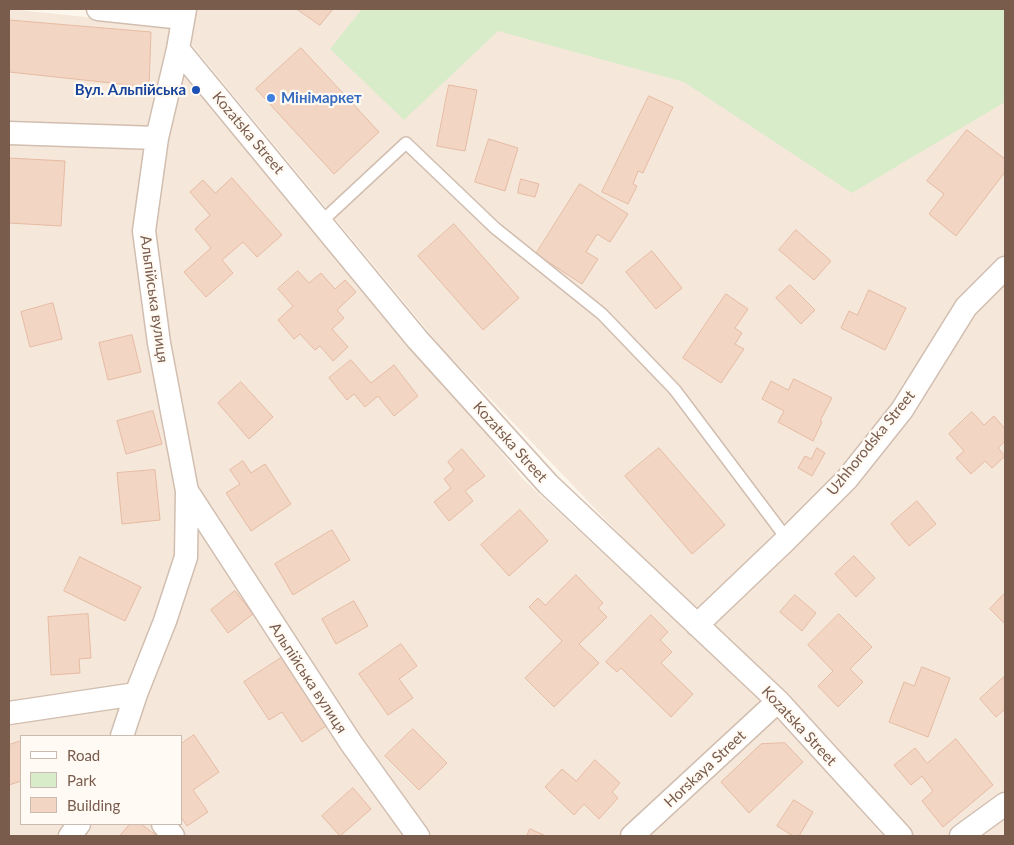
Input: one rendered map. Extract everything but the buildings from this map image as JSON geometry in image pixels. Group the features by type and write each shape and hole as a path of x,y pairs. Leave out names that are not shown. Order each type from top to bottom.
{"street":[{"path":"98,9 184,13 178,49"},
{"name":"Альпійська вулиця","path":"122,735 136,694 165,621 186,557 187,491 159,343 144,230 157,138 178,49"},
{"name":"Kozatska Street","path":"178,49 417,339 548,484 778,700 901,836"},
{"path":"9,133 157,138"},
{"name":"Uzhhorodska Street","path":"697,625 847,479 902,410 966,307 1005,268"},
{"name":"Альпійська вулиця","path":"187,491 351,744 418,836"},
{"path":"9,713 136,694"},
{"name":"Horskaya Street","path":"632,836 778,700"},
{"path":"961,836 1005,804"},
{"path":"70,836 78,825"},
{"path":"164,825 173,836"}],"lane":[{"path":"321,222 406,143 495,228 602,314 675,390 787,539"}],"shaded area":[{"path":"9,9 171,26 306,215 524,480 780,717 883,836 9,836"},
{"path":"180,9 1005,9 1005,836 914,836 813,721 663,580 441,347 192,45 190,10"}],"green space":[{"path":"362,9 1005,9 1005,102 852,193 684,82 498,31 404,120 330,49"}],"place":[{"name":"Вул. Альпійська","path":"196,90"},
{"name":"Мінімаркет","path":"271,98"}]}
